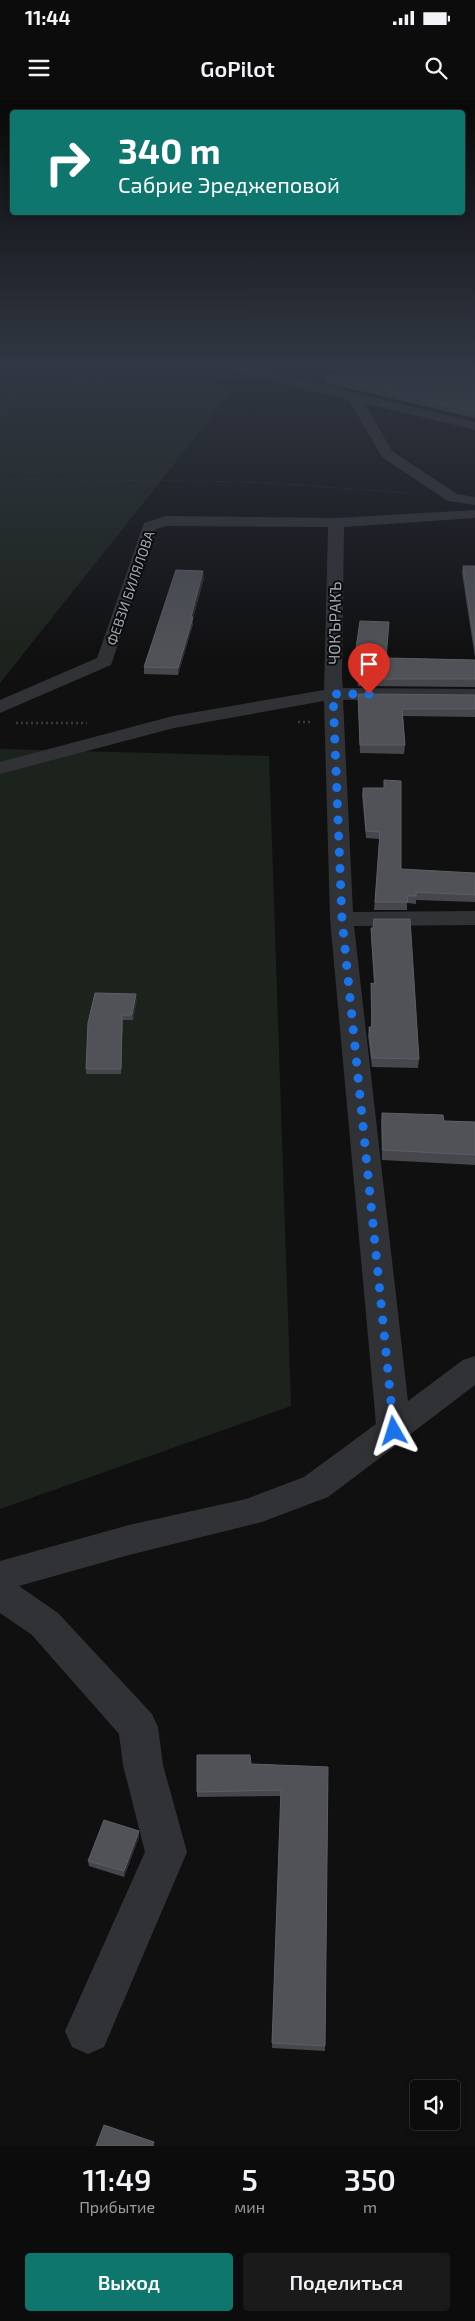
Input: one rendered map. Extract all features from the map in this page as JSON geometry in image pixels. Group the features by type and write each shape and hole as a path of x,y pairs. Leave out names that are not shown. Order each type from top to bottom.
{"street":[{"path":"404,463 453,498 475,501"},
{"path":"336,523 475,514"},
{"name":"ФЕВЗИ БИЛЯЛОВА","path":"0,707 105,661 149,526 165,521 336,523"},
{"name":"ЧОКЪРАКЪ","path":"336,523 333,694 342,919 394,1431"},
{"path":"0,768 172,722 333,694 475,695"},
{"path":"342,919 475,918"},
{"path":"0,1576 129,1540 249,1512 316,1487 394,1431 475,1368"},
{"path":"0,1593 45,1624 138,1727 144,1765 166,1852 88,2031"}],"path":[{"path":"0,480 184,479 345,486 453,498"}],"shaded area":[{"path":"0,463 175,463 0,683"},
{"path":"0,749 269,756 291,1406 0,1509"}],"building":[{"path":"463,566 475,566 475,646"},
{"path":"176,570 203,571 191,617 193,617 178,668 144,667"},
{"path":"360,621 389,622 386,658 475,660 475,679 359,679 356,648"},
{"path":"358,694 475,695 475,709 402,709 405,745 360,745"},
{"path":"384,780 401,781 401,869 475,873 475,895 416,892 416,896 407,896 408,902 375,902 380,832 366,831 363,788 384,788"},
{"path":"374,919 410,919 419,1059 372,1058 369,1027 372,1027 371,983 375,984 371,928 373,928"},
{"path":"95,993 136,994 132,1015 122,1015 121,1069 86,1069 88,1023"},
{"path":"382,1113 443,1115 444,1121 475,1122 475,1155 383,1150"},
{"path":"197,1755 250,1755 251,1764 328,1767 325,2046 272,2043 281,1790 197,1792"},
{"path":"104,1820 139,1831 124,1871 88,1861"},
{"path":"104,2125 154,2142 153,2146 96,2146"}],"route":[{"path":"369,694 333,694 342,919 394,1431"}]}
